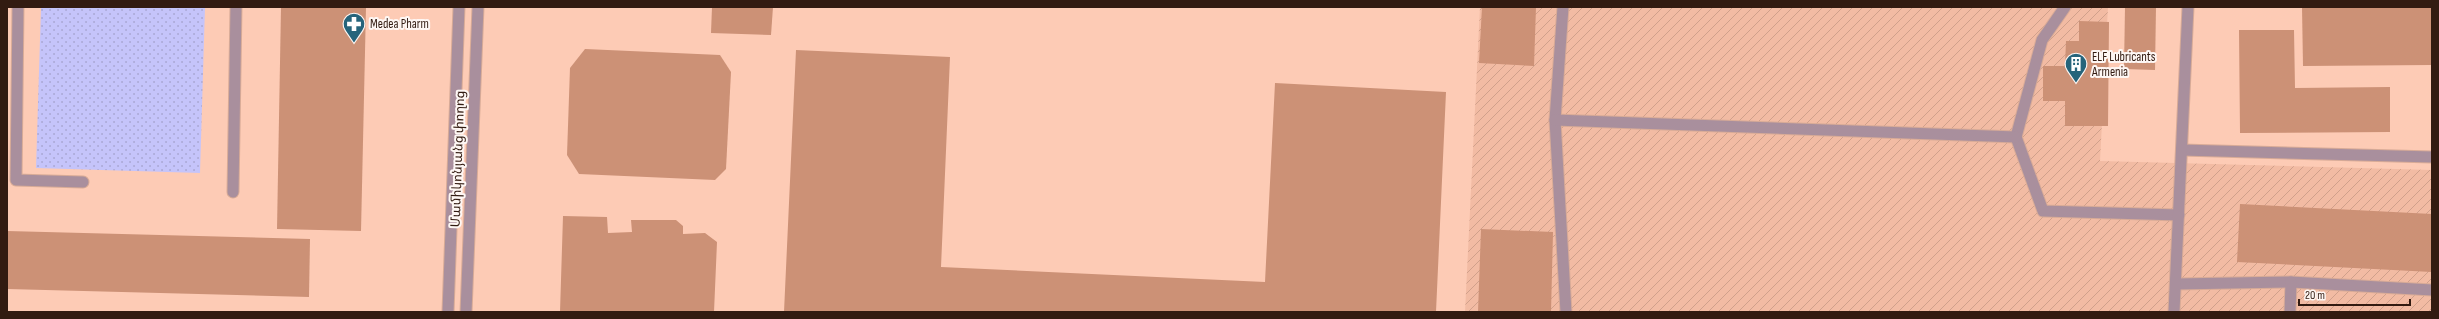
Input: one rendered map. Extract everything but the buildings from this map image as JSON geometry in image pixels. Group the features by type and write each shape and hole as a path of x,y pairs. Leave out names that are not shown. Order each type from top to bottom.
{"street":[{"path":"18,7 16,180 83,182"},
{"path":"233,192 236,7"},
{"name":"Մամիկոնյանց փողոց","path":"448,312 459,7"},
{"name":"Մամիկոնյանց փողոց","path":"466,312 478,7"},
{"path":"1563,7 1555,120 1566,312"},
{"path":"2065,7 2042,40 2016,137 2043,211 2180,215"},
{"path":"2174,312 2180,215 2188,7"},
{"path":"1555,120 2016,137"},
{"path":"2182,150 2432,158"},
{"path":"2176,284 2291,282 2432,290"},
{"path":"2290,312 2291,282"}],"shaded area":[{"path":"41,7 205,7 200,173 36,168"},
{"path":"1480,7 2108,7 2100,161 2432,170 2432,312 1465,312"}],"place":[{"name":"Medea Pharm","path":"354,44"},
{"name":"ELF Lubricants Armenia","path":"2076,84"}]}
